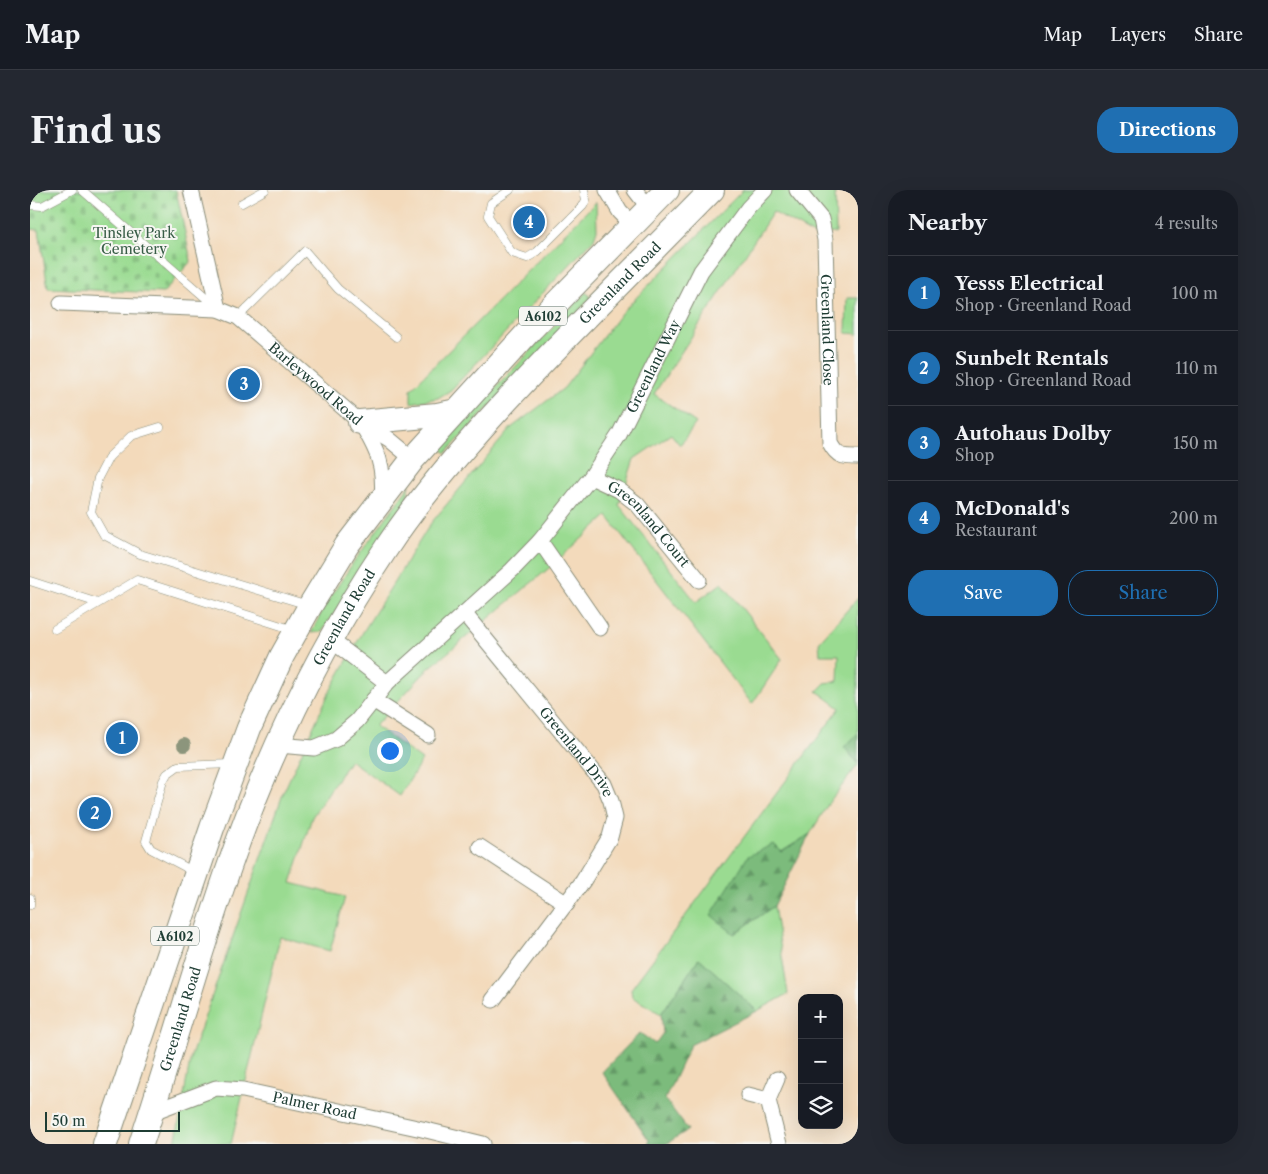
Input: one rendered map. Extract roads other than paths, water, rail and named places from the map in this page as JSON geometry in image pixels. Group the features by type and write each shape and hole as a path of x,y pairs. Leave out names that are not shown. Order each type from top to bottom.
{"highway":[{"name":"A6102","path":"105,1144 236,764 282,656 310,606 348,545 413,459 639,207 667,190"},
{"name":"Greenland Road","path":"142,1143 227,871 278,745 331,640 387,546 450,463 506,400 712,190"},
{"path":"639,207 663,240"},
{"path":"360,422 437,416 457,411"},
{"path":"413,459 421,478 424,497"},
{"path":"282,656 331,640"}],"street":[{"path":"191,190 218,309"},
{"path":"607,190 620,212 639,207"},
{"name":"Greenland Way","path":"278,745 314,748 336,739 357,721 387,683 540,541 591,477 619,434 701,271 748,208 765,190"},
{"name":"Greenland Close","path":"797,190 821,219 825,240 830,443 834,452 842,457 858,457"},
{"name":"Barleywood Road","path":"61,303 218,309 238,317 360,422 389,438 413,459"},
{"path":"360,422 381,463 384,480 382,498"},
{"name":"Greenland Court","path":"591,477 619,490 637,504 699,580"},
{"path":"540,541 600,628"},
{"name":"Greenland Drive","path":"464,613 604,784 615,818 610,837 566,904 493,1000"},
{"path":"331,640 387,683"},
{"path":"373,700 428,735"},
{"path":"480,847 566,904"},
{"path":"777,1079 768,1100 779,1144"},
{"name":"Palmer Road","path":"150,1113 216,1088 243,1090 483,1144"},
{"path":"748,1095 768,1100"}],"lane":[{"path":"30,205 42,206 72,190"},
{"path":"82,190 218,309"},
{"path":"242,203 265,190"},
{"path":"510,190 491,203 488,216 512,253 527,258 537,252 582,206 586,200 584,190"},
{"path":"238,317 305,251 338,289 396,337"},
{"path":"160,427 131,436 109,456 98,478 91,512 104,535 122,547 140,554 310,606"},
{"path":"55,629 137,580 296,630"},
{"path":"30,581 98,603"},
{"path":"196,876 185,866 151,849 147,845 146,841 163,781 167,774 178,766 236,764"},
{"path":"30,898 30,905"}],"place":[{"name":"McDonald's","path":"529,222"},
{"name":"Autohaus Dolby","path":"244,384"},
{"name":"Yesss Electrical","path":"122,738"},
{"name":"Sunbelt Rentals","path":"95,813"}],"park label":[{"name":"Tinsley Park Cemetery","path":"134,242"}]}
